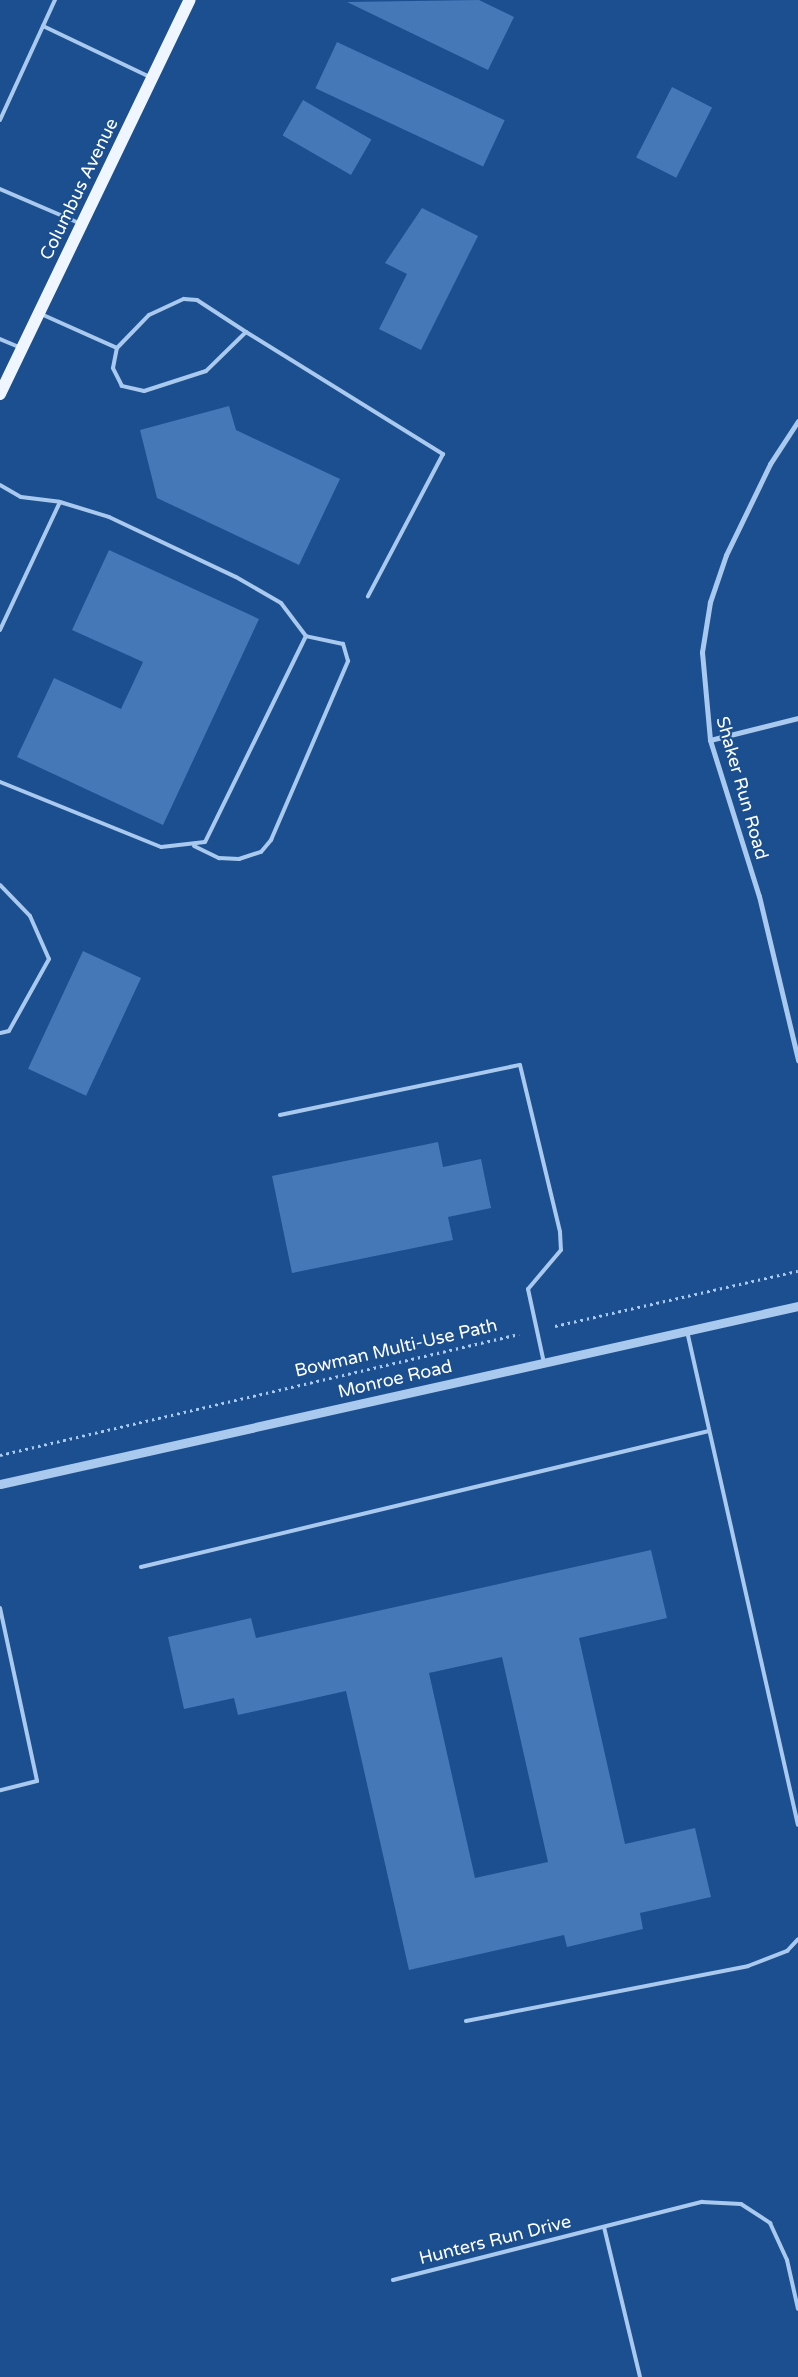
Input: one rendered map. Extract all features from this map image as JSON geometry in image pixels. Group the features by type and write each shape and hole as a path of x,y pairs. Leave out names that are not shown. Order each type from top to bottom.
{"main road":[{"name":"Columbus Avenue","path":"0,394 190,0"}],"street":[{"name":"Shaker Run Road","path":"798,421 770,464 726,555 710,602 702,652 710,740 759,896 798,1060"},
{"path":"710,740 798,718"},
{"name":"Monroe Road","path":"0,1484 798,1306"}],"lane":[{"path":"0,120 55,0"},
{"path":"43,26 152,78"},
{"path":"0,189 81,224"},
{"path":"246,332 206,372 144,391 116,380 117,348 149,315 184,299 197,300 442,454 368,596"},
{"path":"39,313 117,348"},
{"path":"0,339 22,349"},
{"path":"0,485 21,498 60,502 109,516 236,577 281,603 306,636 343,644 348,661 271,840 262,852 239,859 219,858 194,846"},
{"path":"0,630 60,502"},
{"path":"0,782 161,848 194,846 205,842 222,812 306,636"},
{"path":"0,884 30,916 49,959 9,1031 0,1033"},
{"path":"280,1115 520,1065 560,1232 560,1250 528,1290 544,1363"},
{"path":"687,1331 798,1825"},
{"path":"141,1567 710,1431"},
{"path":"0,1608 2,1630 37,1781 0,1790"},
{"path":"466,2021 748,1966 787,1951 798,1940"},
{"name":"Hunters Run Drive","path":"393,2280 702,2202 741,2204 770,2223 787,2260 798,2310"},
{"path":"604,2227 640,2377"}],"path":[{"name":"Bowman Multi-Use Path","path":"0,1454 798,1271"}],"building":[{"path":"479,0 514,17 488,70 347,2"},
{"path":"337,42 505,120 483,166 315,88"},
{"path":"672,87 712,107 676,178 636,157"},
{"path":"303,100 371,140 351,175 282,136"},
{"path":"422,208 478,236 421,350 379,329 407,274 385,263"},
{"path":"229,406 236,430 340,479 299,565 157,498 140,430"},
{"path":"109,550 259,619 163,825 17,757 54,678 121,709 143,662 72,630"},
{"path":"83,951 141,978 86,1096 28,1069"},
{"path":"438,1142 443,1167 481,1159 491,1208 448,1217 453,1240 292,1273 272,1176"},
{"path":"651,1550 667,1618 579,1638 625,1844 695,1828 711,1897 640,1913 643,1929 567,1947 564,1935 409,1970 346,1691 238,1715 234,1698 184,1709 168,1637 251,1618 256,1638","holes":["502,1657 548,1862 475,1878 429,1673"]}]}
